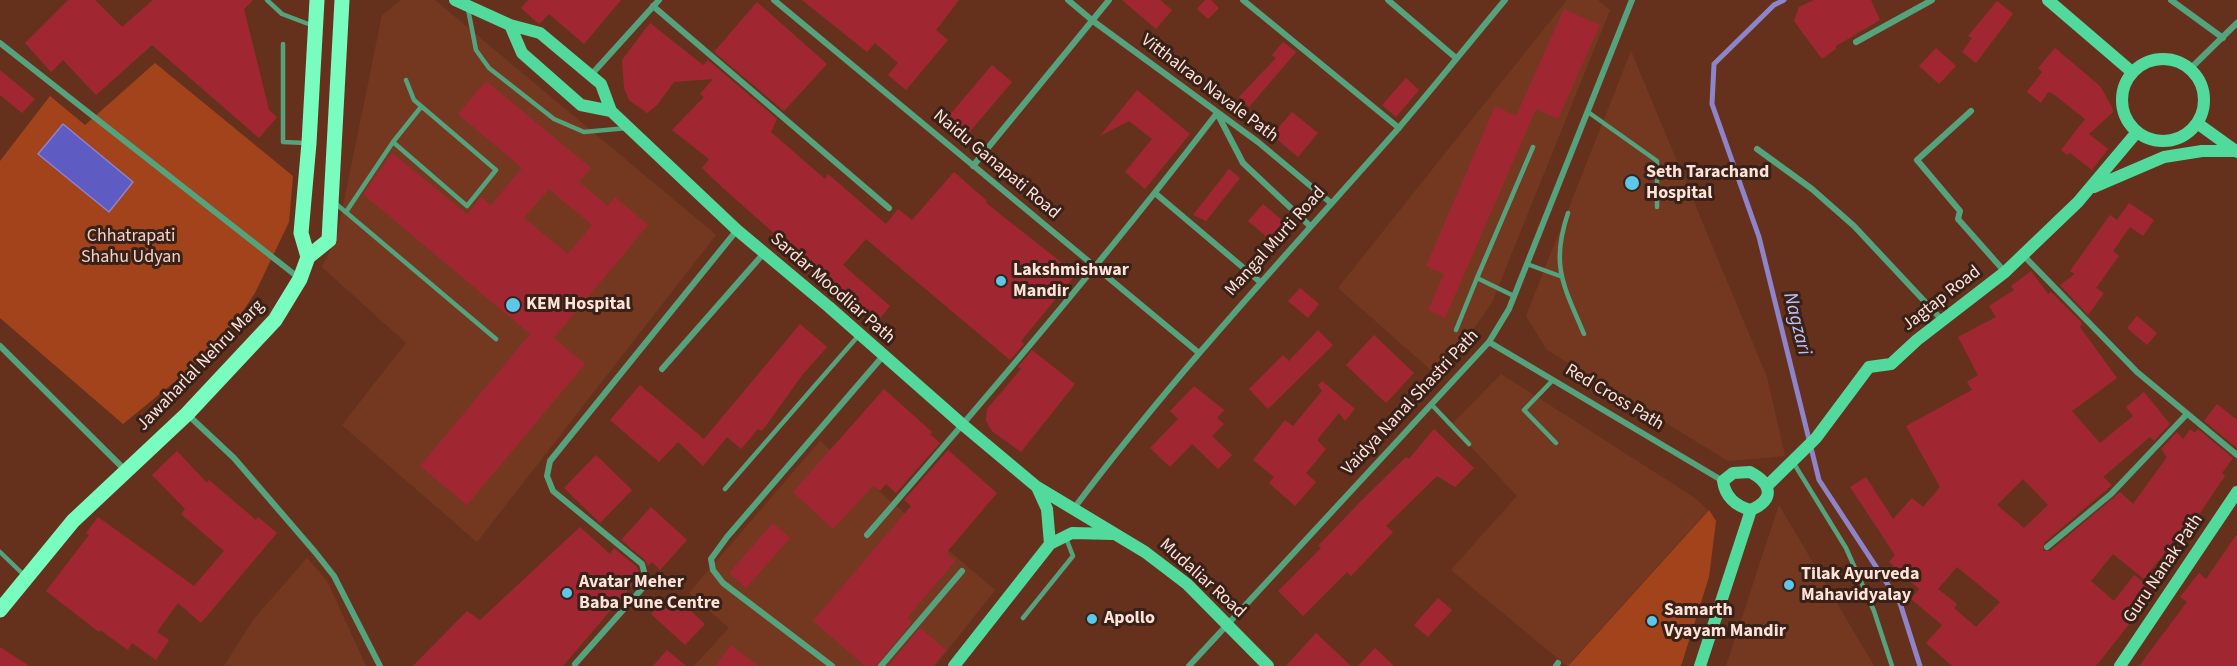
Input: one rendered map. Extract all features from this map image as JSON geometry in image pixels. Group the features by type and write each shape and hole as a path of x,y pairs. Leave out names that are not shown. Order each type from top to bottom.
{"main road":[{"path":"308,257 301,233 309,143 317,0"},
{"name":"Jawaharlal Nehru Marg","path":"0,610 25,576 120,465 187,414 275,320 300,279 308,257 329,240 342,0"}],"street":[{"name":"Sardar Moodliar Path","path":"455,0 510,25 540,33 601,84 610,111 737,230 1037,487 1075,507"},
{"path":"591,75 659,0"},
{"name":"Naidu Ganapati Road","path":"774,0 1199,353"},
{"name":"Vitthalrao Navale Path","path":"1068,0 1093,21 1258,142 1331,203"},
{"path":"973,166 1109,0"},
{"path":"1243,0 1399,128"},
{"path":"1388,0 1456,58"},
{"name":"Mangal Murti Road","path":"1075,507 1111,459 1259,281 1399,128 1505,0"},
{"name":"Vaidya Nanal Shastri Path","path":"1190,666 1226,624 1489,342 1514,296 1632,0"},
{"path":"1856,42 1932,0"},
{"path":"2171,0 2223,38"},
{"path":"2050,1 2132,72"},
{"path":"653,6 889,208"},
{"path":"2190,69 2237,23"},
{"name":"Sardar Moodliar Path","path":"510,25 522,53 581,105 610,111"},
{"path":"0,43 300,279"},
{"path":"2160,58 2171,59 2190,69 2203,89 2204,100 2197,123 2188,133 2176,139 2162,141 2137,132 2124,114 2121,103 2126,81 2132,72 2160,58"},
{"path":"1971,111 1917,160 1960,211 1958,219 2005,272"},
{"path":"867,535 963,425 1155,193 1217,113 1243,163 1310,226"},
{"path":"2197,123 2237,152"},
{"name":"Jagtap Road","path":"1767,486 1816,438 1869,367 1891,364 1917,340 2005,272 2090,188 2137,132"},
{"path":"1757,149 1812,189 1854,226 1943,322"},
{"path":"2090,188 2164,157 2202,151 2237,152"},
{"path":"1155,193 1259,281"},
{"path":"575,664 647,583 642,564 553,491 547,476 550,461 737,230"},
{"path":"662,369 764,252"},
{"path":"2023,255 2136,372 2237,455"},
{"name":"Red Cross Path","path":"1489,342 1723,481"},
{"path":"0,346 120,465"},
{"path":"832,666 723,583 712,570 711,559 727,537 883,357"},
{"path":"187,414 265,491 334,576 380,666"},
{"path":"2047,547 2111,494 2186,415"},
{"path":"1700,666 1751,510 1762,505 1767,497 1767,486 1763,479 1750,472 1733,473 1723,481 1725,491 1734,502 1751,510"},
{"name":"Sardar Moodliar Path","path":"1037,487 1047,509 1050,544"},
{"name":"Guru Nanak Path","path":"2120,666 2237,492"},
{"name":"Mudaliar Road","path":"1075,507 1113,534 1145,552 1178,578 1268,666"},
{"path":"954,666 1050,544 1065,536 1081,532 1113,534"},
{"path":"881,666 962,571"},
{"path":"967,649 969,666"}],"lane":[{"path":"267,0 288,16 314,26"},
{"path":"468,7 476,50 489,68 554,119 584,132 629,128"},
{"path":"283,44 283,142 309,143"},
{"path":"393,142 467,206 496,170 414,100 406,80"},
{"path":"346,212 393,142 421,107"},
{"path":"1588,112 1657,161 1657,207"},
{"path":"1456,330 1533,147"},
{"path":"332,200 496,339"},
{"path":"1568,213 1559,251 1560,276 1584,334"},
{"path":"1527,264 1560,276"},
{"path":"1477,278 1514,296"},
{"path":"725,489 859,335"},
{"path":"1553,380 1524,410 1556,443"},
{"path":"1431,404 1469,444"},
{"path":"1793,461 1846,548 1874,611 1892,666"},
{"path":"1023,618 1073,556 1065,536"},
{"path":"0,552 25,576"}],"shaded area":[{"name":"KEM Hospital","path":"401,0 435,0 716,235 477,542 342,425 406,343 322,267 337,236 382,15"},
{"path":"1567,0 1598,0 1610,10 1492,302 1473,330 1433,372 1338,288"},
{"name":"Seth Tarachand Hospital","path":"1631,51 1767,377 1785,456 1728,461 1547,350 1526,316"},
{"path":"63,124 133,182 109,212 38,154"},
{"path":"1501,374 1695,498 1708,510 1567,666 1451,570 1517,496 1451,425"},
{"path":"820,441 995,590 935,666 694,666 729,628 689,593"},
{"name":"Tilak Ayurveda Mahavidyalay","path":"1779,505 1874,666 1726,666"},
{"path":"307,558 327,581 366,666 224,666 253,620"}],"green space":[{"name":"Chhatrapati Shahu Udyan","path":"155,63 293,176 289,222 255,293 221,344 123,424 0,318 0,161 50,96 85,125"},
{"name":"Samarth Vyayam Mandir","path":"1709,510 1716,521 1709,577 1681,666 1568,666"}],"building":[{"path":"68,0 95,0 122,27 153,0 253,0 244,9 269,110 277,117 259,138 152,45 96,95 63,60 51,72 25,43"},
{"path":"528,0 621,0 584,44 549,14 539,24 521,8"},
{"path":"802,0 959,0 936,30 948,40 906,90 888,75 898,63 875,43 867,52"},
{"path":"1122,0 1160,0 1172,10 1156,29"},
{"path":"1205,0 1211,0 1219,8 1208,19 1197,9"},
{"path":"1814,0 1871,0 1880,20 1836,46 1836,49 1822,59 1794,21 1799,7"},
{"path":"1997,1 2013,14 1976,63 1962,52 1972,38 1968,36"},
{"path":"757,2 827,64 784,111 714,52"},
{"path":"1564,9 1600,25 1558,119 1536,109 1445,318 1428,310 1444,274 1426,266 1495,106 1516,116"},
{"path":"650,23 703,65 708,60 777,119 771,132 825,179 828,174 886,224 898,209 912,220 954,172 987,201 986,203 1076,274 1021,341 1024,344 1010,360 866,239 843,265 890,306 876,323 724,189 702,168 709,159 672,130 704,97 700,94 713,79 674,82 657,105 647,113 629,100 624,88 622,60"},
{"path":"1283,42 1296,52 1249,107 1239,97 1276,58 1272,55"},
{"path":"1936,48 1956,66 1939,84 1919,66"},
{"path":"2055,48 2100,86 2112,107 2113,112 2089,134 2108,149 2092,170 2070,153 2067,155 2061,150 2085,119 2052,93 2048,92 2041,103 2027,92 2042,72 2038,68"},
{"path":"992,65 1012,82 967,135 947,118"},
{"path":"0,70 35,99 22,113 0,95"},
{"path":"1406,78 1419,90 1396,117 1382,105"},
{"path":"486,81 591,168 579,182 608,206 615,197 648,225 554,338 585,364 467,505 420,466 530,334 363,194 392,153 467,214 481,197 491,205 522,168 458,114","holes":["549,189 592,225 568,254 524,218"]},
{"path":"1137,90 1190,134 1145,189 1125,172 1152,139 1129,121 1100,136"},
{"path":"1292,112 1318,133 1298,157 1272,135"},
{"path":"1229,169 1240,178 1206,221 1193,215"},
{"path":"2129,203 2154,220 2143,236 2130,227 2113,251 2119,256 2096,288 2104,293 2088,315 2060,285 2075,274 2070,271 2110,215 2117,220"},
{"path":"1263,204 1289,226 1274,243 1248,221"},
{"path":"2031,271 2048,294 2051,292 2082,323 2080,327 2117,378 2072,411 2100,443 2133,416 2126,407 2144,392 2170,424 2154,441 2150,437 2103,477 2112,485 2044,543 2043,551 2050,551 2120,492 2133,504 2167,457 2161,449 2177,432 2183,439 2190,429 2195,433 2198,429 2233,458 2222,473 2225,476 2169,559 2163,555 2144,579 2113,554 2091,581 2114,601 2134,575 2155,591 2096,666 1952,666 1926,643 1942,625 1911,599 1919,589 1889,562 1895,555 1850,487 1866,477 1893,519 1912,498 1923,507 1940,487 1906,426 1972,390 1967,382 1978,375 1958,337 1996,317 1989,306 2014,290 2011,286","holes":["2023,479 2048,505 2024,528 1997,505","1957,567 2000,602 1976,627 1954,608 1957,604 1938,589"]},
{"path":"1300,288 1319,304 1308,318 1288,301"},
{"path":"2137,316 2157,333 2147,345 2127,328"},
{"path":"800,324 827,347 803,374 762,431 758,429 741,449 727,437 703,466 678,442 659,462 610,420 640,385 704,439"},
{"path":"1318,330 1333,345 1268,409 1249,389 1283,355 1289,361"},
{"path":"1374,335 1414,373 1386,403 1346,365"},
{"path":"1032,350 1075,384 1021,452 992,431 986,421 987,409 1021,369 1018,367"},
{"path":"1322,381 1355,409 1345,421 1339,413 1317,440 1326,449 1306,473 1316,482 1295,506 1269,483 1274,477 1253,460 1285,420 1293,426 1322,391 1318,385"},
{"path":"1194,386 1224,410 1217,418 1224,424 1212,436 1232,455 1218,469 1192,444 1170,467 1150,448 1178,419 1170,411"},
{"path":"884,389 932,432 930,434 940,443 896,493 886,484 880,491 873,486 833,529 793,492"},
{"path":"2217,404 2237,420 2237,448 2204,421"},
{"path":"1434,429 1474,468 1455,487 1437,476 1386,526 1393,532 1351,576 1347,572 1303,616 1278,591 1321,548 1318,546 1361,501 1406,457 1409,459"},
{"path":"948,450 997,493 946,553 955,561 907,618 912,622 876,666 865,666 813,621 911,506 904,500"},
{"path":"177,451 207,483 209,480 256,520 258,517 277,533 201,623 178,603 157,632 169,640 156,660 132,643 128,650 100,630 99,632 46,591 89,535 86,533 98,517 194,586 224,551 181,514 185,509 152,475"},
{"path":"596,455 632,490 600,523 564,488"},
{"path":"651,507 687,540 660,570 652,562 648,566 645,560 621,540"},
{"path":"773,523 790,538 746,588 729,573"},
{"name":"Avatar Meher Baba Pune Centre","path":"580,527 610,554 614,548 637,567 640,576 563,666 413,666 467,611 480,620"},
{"path":"2237,534 2237,666 2139,666 2187,602 2180,597 2199,573 2206,579"},
{"path":"671,593 705,624 685,645 651,614"},
{"path":"1438,598 1452,610 1428,637 1414,625"},
{"path":"920,628 946,650 933,666 888,666"},
{"path":"1316,633 1351,666 1286,666"},
{"path":"731,645 758,666 715,666"},
{"path":"0,647 29,666 0,666"},
{"path":"1375,648 1394,666 1358,666"},
{"path":"667,650 686,666 653,666"}],"waterway":[{"name":"Nagzari","path":"1784,0 1774,5 1714,64 1712,104 1759,237 1819,480 1900,603 1920,666"}],"place":[{"name":"Seth Tarachand Hospital","path":"1632,183"},
{"name":"Lakshmishwar Mandir","path":"1001,281"},
{"name":"KEM Hospital","path":"513,305"},
{"name":"Tilak Ayurveda Mahavidyalay","path":"1789,585"},
{"name":"Avatar Meher Baba Pune Centre","path":"567,593"},
{"name":"Apollo","path":"1092,619"},
{"name":"Samarth Vyayam Mandir","path":"1652,621"}]}
